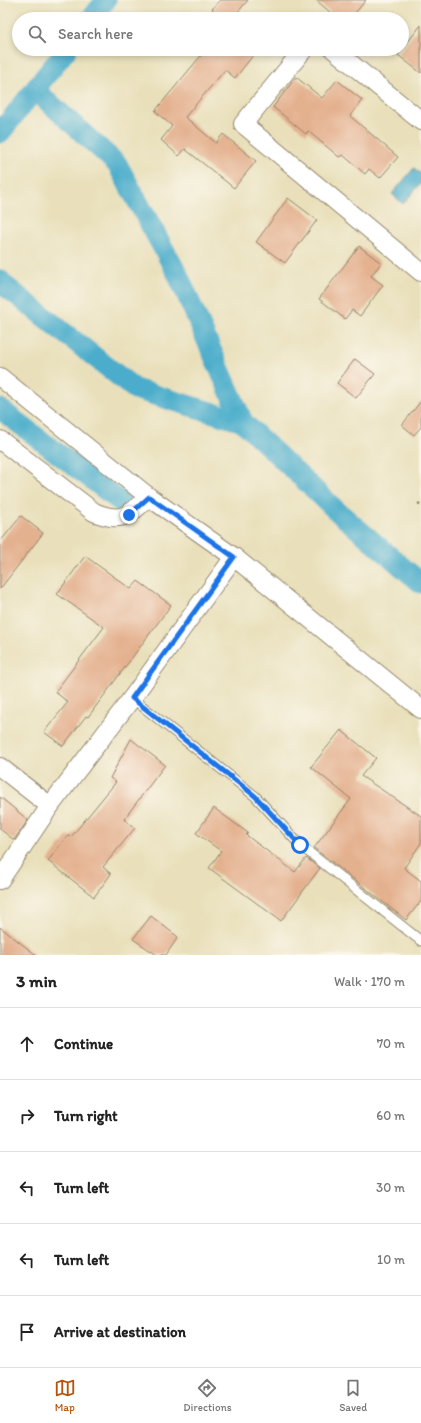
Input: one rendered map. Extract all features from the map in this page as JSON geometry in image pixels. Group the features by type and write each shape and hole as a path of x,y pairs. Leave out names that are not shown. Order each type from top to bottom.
{"street":[{"path":"298,56 243,124 421,272"},
{"path":"342,56 421,121"},
{"path":"0,377 149,497 234,557 421,709"},
{"path":"0,440 94,512 102,516 120,517 129,515 149,497"},
{"path":"0,880 50,806 132,698 234,557"},
{"path":"0,767 50,806"}],"lane":[{"path":"132,698 255,796 300,845 421,941"}],"water":[{"path":"414,168 421,174 421,183 403,204 392,194"}],"building":[{"path":"220,0 248,0 238,12 215,12 212,9"},
{"path":"316,0 366,0 356,12 330,12"},
{"path":"421,25 421,73 399,56 409,56 409,41"},
{"path":"201,56 253,56 235,78 225,70 185,117 216,143 223,134 256,161 234,188 185,149 179,156 161,140 172,126 155,111"},
{"path":"296,77 322,98 337,80 362,100 350,116 398,157 380,178 369,169 365,174 343,155 339,157 308,131 306,134 273,107"},
{"path":"288,198 317,220 285,263 256,242"},
{"path":"359,246 381,263 371,276 383,285 360,316 352,310 345,319 319,299"},
{"path":"355,359 375,374 356,398 337,383"},
{"path":"421,401 421,427 414,435 402,425"},
{"path":"21,516 43,533 0,589 0,542"},
{"path":"85,556 131,589 138,581 171,605 88,717 86,716 63,746 44,732 68,702 55,692 104,627 57,594"},
{"path":"341,730 376,758 361,776 421,816 421,843 404,868 421,881 421,901 406,920 314,848 351,799 311,767"},
{"path":"131,739 165,765 124,819 135,828 103,867 111,874 94,897 48,861 68,835 71,837 116,782 110,778"},
{"path":"0,797 28,820 14,840 0,829"},
{"path":"214,808 248,833 246,835 295,872 306,858 320,868 281,921 209,868 221,851 196,833"},
{"path":"151,916 178,937 166,955 157,955 133,939"},
{"path":"0,927 36,955 0,955"}],"waterway":[{"path":"97,12 106,0"},
{"path":"0,133 61,56"},
{"path":"35,90 117,164 178,275 243,422 338,512 421,583"},
{"path":"0,280 4,285 135,389 243,422"},
{"path":"0,409 121,502"}],"route":[{"path":"129,515 149,497 234,557 132,698 255,796 300,845"}]}
